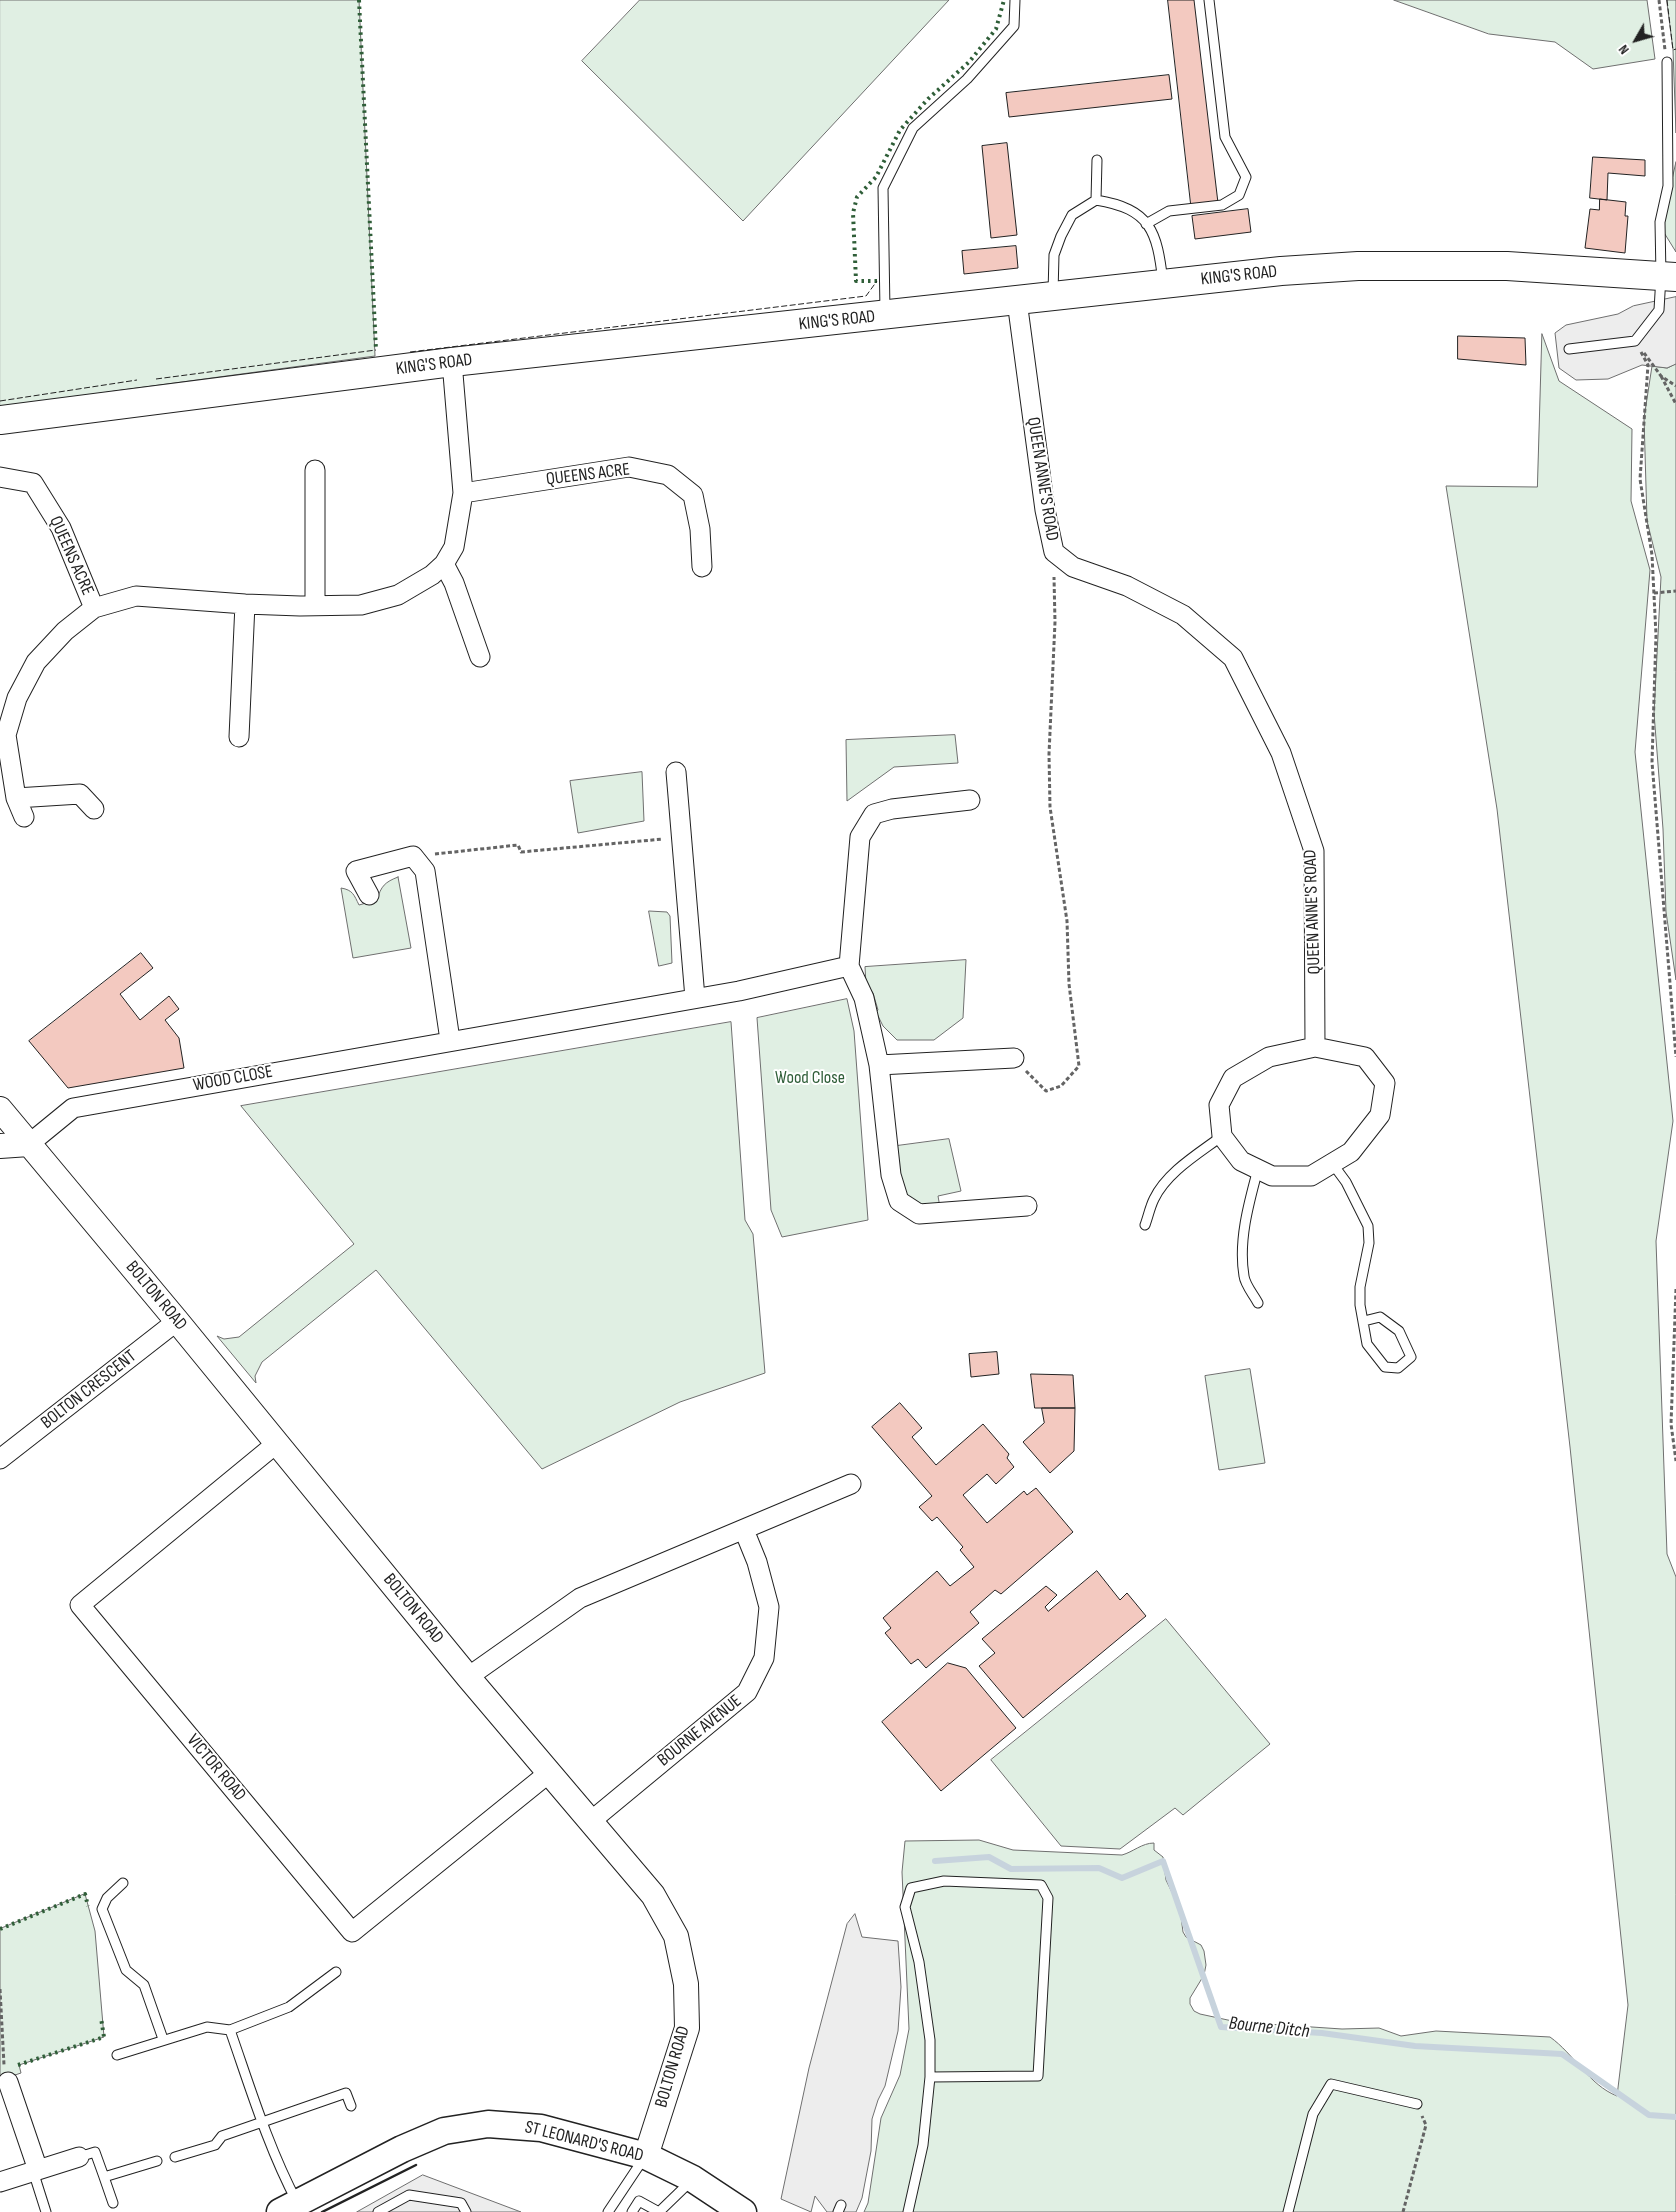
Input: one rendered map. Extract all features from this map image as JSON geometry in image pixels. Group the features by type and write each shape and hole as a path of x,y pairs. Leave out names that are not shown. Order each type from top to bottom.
{"main road":[{"name":"KING'S ROAD","path":"0,420 452,362 1281,272 1358,266 1507,266 1669,276"},
{"name":"ST LEONARD'S ROAD","path":"289,2207 402,2149 444,2131 488,2124 541,2128 646,2156 693,2179 743,2212"}],"street":[{"name":"QUEEN ANNE'S ROAD","path":"1017,302 1045,510 1054,552 1073,567 1127,586 1183,615 1232,658 1281,753 1314,851 1315,1047"},
{"name":"QUEENS ACRE","path":"24,817 16,798 3,735 17,698 36,662 65,631 94,608 136,596 245,604 361,605 398,595 432,575 444,564 454,546 463,493 452,362"},
{"name":"QUEENS ACRE","path":"463,493 629,468 668,475 693,495 700,529 702,567"},
{"path":"315,470 315,605"},
{"name":"QUEENS ACRE","path":"0,477 33,482 61,528 94,608"},
{"path":"444,564 454,584 480,657"},
{"path":"239,738 245,604"},
{"path":"676,772 695,998"},
{"path":"16,798 80,794 94,808"},
{"path":"970,800 874,814 860,837 849,966 864,998 879,1064 891,1175 899,1201 919,1214 1027,1206"},
{"path":"368,894 356,871 413,856 425,870 450,1040"},
{"name":"WOOD CLOSE","path":"29,1144 73,1108 740,990 849,966"},
{"path":"1315,1047 1365,1057 1385,1083 1380,1115 1351,1152 1311,1176 1272,1176 1241,1161 1222,1136 1219,1105 1232,1078 1269,1057 1315,1047"},
{"path":"879,1064 1014,1058"},
{"name":"BOLTON ROAD","path":"0,1109 277,1442 468,1677 653,1895 676,1936 686,1984 688,2028 646,2156"},
{"path":"0,1146 29,1144"},
{"name":"BOLTON CRESCENT","path":"0,1459 177,1322"},
{"name":"VICTOR ROAD","path":"277,1442 80,1605 352,1932 550,1772"},
{"path":"468,1677 580,1598 850,1484"},
{"name":"BOURNE AVENUE","path":"591,1821 747,1692 764,1658 769,1607 757,1562 744,1530"},
{"path":"8,2082 36,2170"},
{"path":"0,2182 80,2157"}],"lane":[{"path":"885,316 883,188 913,128 968,80 1014,26 1015,0"},
{"path":"1146,224 1169,211 1222,205 1239,195 1246,177 1225,137 1209,0"},
{"path":"1569,349 1634,341 1659,310 1669,276 1660,222 1668,186 1668,62"},
{"path":"1096,200 1097,160"},
{"path":"1053,297 1054,255 1061,236 1072,215 1096,200 1119,204 1140,215 1154,234 1163,284"},
{"path":"1145,1225 1153,1200 1162,1186 1173,1174 1222,1136"},
{"path":"1332,1163 1346,1182 1368,1226 1370,1244 1360,1287 1360,1305 1367,1344 1385,1367 1398,1368 1411,1357 1399,1331 1380,1317 1364,1321"},
{"path":"1258,1169 1248,1209 1243,1253 1244,1278 1258,1303"},
{"path":"908,2212 923,2145 930,2076 930,2040 919,1962 905,1907 910,1888 944,1881 1041,1885 1048,1898 1038,2076 930,2076"},
{"path":"123,1883 108,1898 102,1909 126,1970 144,1985 164,2039"},
{"path":"117,2055 207,2027 230,2030 289,2007 336,1972"},
{"path":"230,2030 262,2121 285,2178 289,2207"},
{"path":"1288,2212 1313,2114 1332,2084 1418,2104"},
{"path":"174,2157 215,2145 222,2136 262,2121 346,2093 351,2106"},
{"path":"80,2157 95,2152 113,2203"},
{"path":"608,2212 646,2156"},
{"path":"104,2177 157,2161"},
{"path":"36,2170 46,2212"},
{"path":"632,2212 639,2201 659,2212 693,2179"},
{"path":"378,2212 409,2195 461,2203 466,2212"}],"path":[{"path":"1659,0 1668,62"},
{"path":"1634,341 1661,376 1676,404"},
{"path":"1634,341 1648,365 1640,479 1652,555 1656,635 1652,762 1676,1057"},
{"path":"1661,376 1676,386"},
{"path":"1014,1058 1046,1091 1061,1086 1079,1066 1069,984 1068,921 1050,807 1055,622 1054,552"},
{"path":"1654,593 1676,591"},
{"path":"413,856 518,845 521,852 682,836"},
{"path":"1676,1288 1671,1424 1676,1461"},
{"path":"0,1989 4,2068 8,2082"},
{"path":"1403,2212 1426,2125 1418,2104"}],"green space":[{"path":"0,0 359,0 375,356 115,391 0,409"},
{"path":"640,0 949,0 743,221 582,61"},
{"path":"1394,0 1647,0 1655,59 1593,69 1555,42 1489,34"},
{"path":"1667,0 1676,0 1676,133 1673,50"},
{"path":"1676,162 1676,252 1663,231"},
{"path":"1542,334 1559,381 1632,429 1631,501 1650,570 1635,752 1673,1121 1656,1241 1667,1554 1676,1577 1676,2212 864,2212 868,2203 881,2118 900,2075 909,2029 902,1872 905,1841 979,1840 1013,1850 1122,1855 1145,1844 1154,1843 1154,1850 1163,1857 1166,1880 1180,1909 1183,1932 1186,1937 1201,1945 1204,1951 1206,1965 1204,1975 1190,1998 1190,2004 1194,2011 1237,2022 1342,2029 1379,2028 1401,2036 1436,2031 1550,2037 1598,2085 1617,2096 1628,2005 1570,1447 1497,809 1446,486 1537,487"},
{"path":"1676,364 1676,980 1666,912 1663,829 1654,713 1661,577 1647,521 1644,418 1652,366 1667,368"},
{"path":"955,735 958,763 894,767 847,801 846,740"},
{"path":"642,772 644,821 578,833 570,781"},
{"path":"398,877 411,948 353,958 341,888 351,892 359,905 377,900 384,885"},
{"path":"649,911 667,912 670,916 672,963 659,966"},
{"path":"966,960 963,1018 934,1040 897,1040 883,1026 876,1012 878,1010 873,993 866,984 865,967"},
{"name":"Wood Close","path":"847,999 854,1031 868,1220 782,1237 771,1210 757,1018"},
{"path":"731,1022 745,1220 753,1234 765,1373 680,1402 542,1469 376,1270 262,1362 255,1376 256,1383 217,1336 224,1339 239,1337 354,1244 241,1106"},
{"path":"949,1139 961,1191 938,1196 941,1213 907,1203 889,1147"},
{"path":"1250,1369 1265,1463 1219,1470 1205,1376"},
{"path":"1166,1619 1270,1744 1183,1815 1175,1808 1120,1849 1061,1846 991,1760"},
{"path":"85,1894 95,1931 104,2037 19,2065 21,2073 0,2080 0,1929"}],"shaded area":[{"path":"1676,297 1676,364 1667,368 1642,365 1608,379 1576,380 1559,368 1555,333 1566,325 1618,314 1633,306"},
{"path":"855,1914 862,1937 898,1941 901,1987 898,2031 885,2086 872,2119 871,2151 862,2198 856,2212 827,2212 815,2196 811,2212 781,2199 809,2068 847,1924"},
{"path":"423,2175 521,2212 357,2212"}],"building":[{"path":"1168,0 1194,0 1218,203 1191,204"},
{"path":"1169,75 1172,99 1009,117 1006,93"},
{"path":"1007,143 1017,235 991,238 982,146"},
{"path":"1593,157 1645,160 1645,176 1608,173 1607,200 1590,198"},
{"path":"1600,199 1626,202 1625,216 1628,216 1625,253 1585,248 1590,209 1599,210"},
{"path":"1248,209 1251,232 1195,239 1192,216"},
{"path":"1016,246 1018,268 964,274 962,251"},
{"path":"1458,336 1525,338 1526,365 1458,359"},
{"path":"141,953 153,968 120,994 140,1020 169,996 179,1009 165,1020 179,1038 184,1068 68,1088 29,1041"},
{"path":"997,1352 999,1374 971,1377 969,1354"},
{"path":"1031,1374 1073,1375 1075,1408 1035,1408"},
{"path":"900,1403 922,1428 912,1437 936,1465 983,1424 1009,1454 1007,1458 1014,1467 996,1484 987,1474 963,1495 987,1523 1024,1491 1027,1495 1036,1488 1073,1532 1001,1594 995,1590 970,1612 979,1623 926,1668 918,1659 911,1664 885,1633 891,1628 883,1618 937,1571 950,1586 974,1567 960,1550 963,1547 937,1517 932,1521 919,1507 932,1496 872,1427"},
{"path":"1042,1408 1075,1408 1074,1451 1050,1473 1023,1442 1044,1423"},
{"path":"1097,1571 1120,1600 1127,1593 1146,1616 1023,1718 979,1666 995,1653 982,1639 1046,1586 1057,1595 1045,1607 1048,1611"},
{"path":"948,1663 966,1668 1016,1728 941,1791 882,1722"}],"waterway":[{"name":"Bourne Ditch","path":"935,1861 989,1857 1011,1869 1099,1868 1122,1878 1163,1861 1221,2027 1322,2033 1415,2046 1562,2054 1649,2115 1676,2117"}],"hedge":[{"path":"359,0 376,350"},
{"path":"877,281 856,281 853,213 857,197 876,177 900,130 928,99 969,62 996,29 1004,0"},
{"path":"0,1929 85,1894 88,1906"},
{"path":"18,2065 104,2037 101,2018"}],"fence":[{"path":"1667,0 1673,50 1676,49"},
{"path":"410,352 866,296 877,281"},
{"path":"156,379 376,350"},
{"path":"0,401 137,380"}],"wall":[{"path":"322,2212 416,2165"}]}
